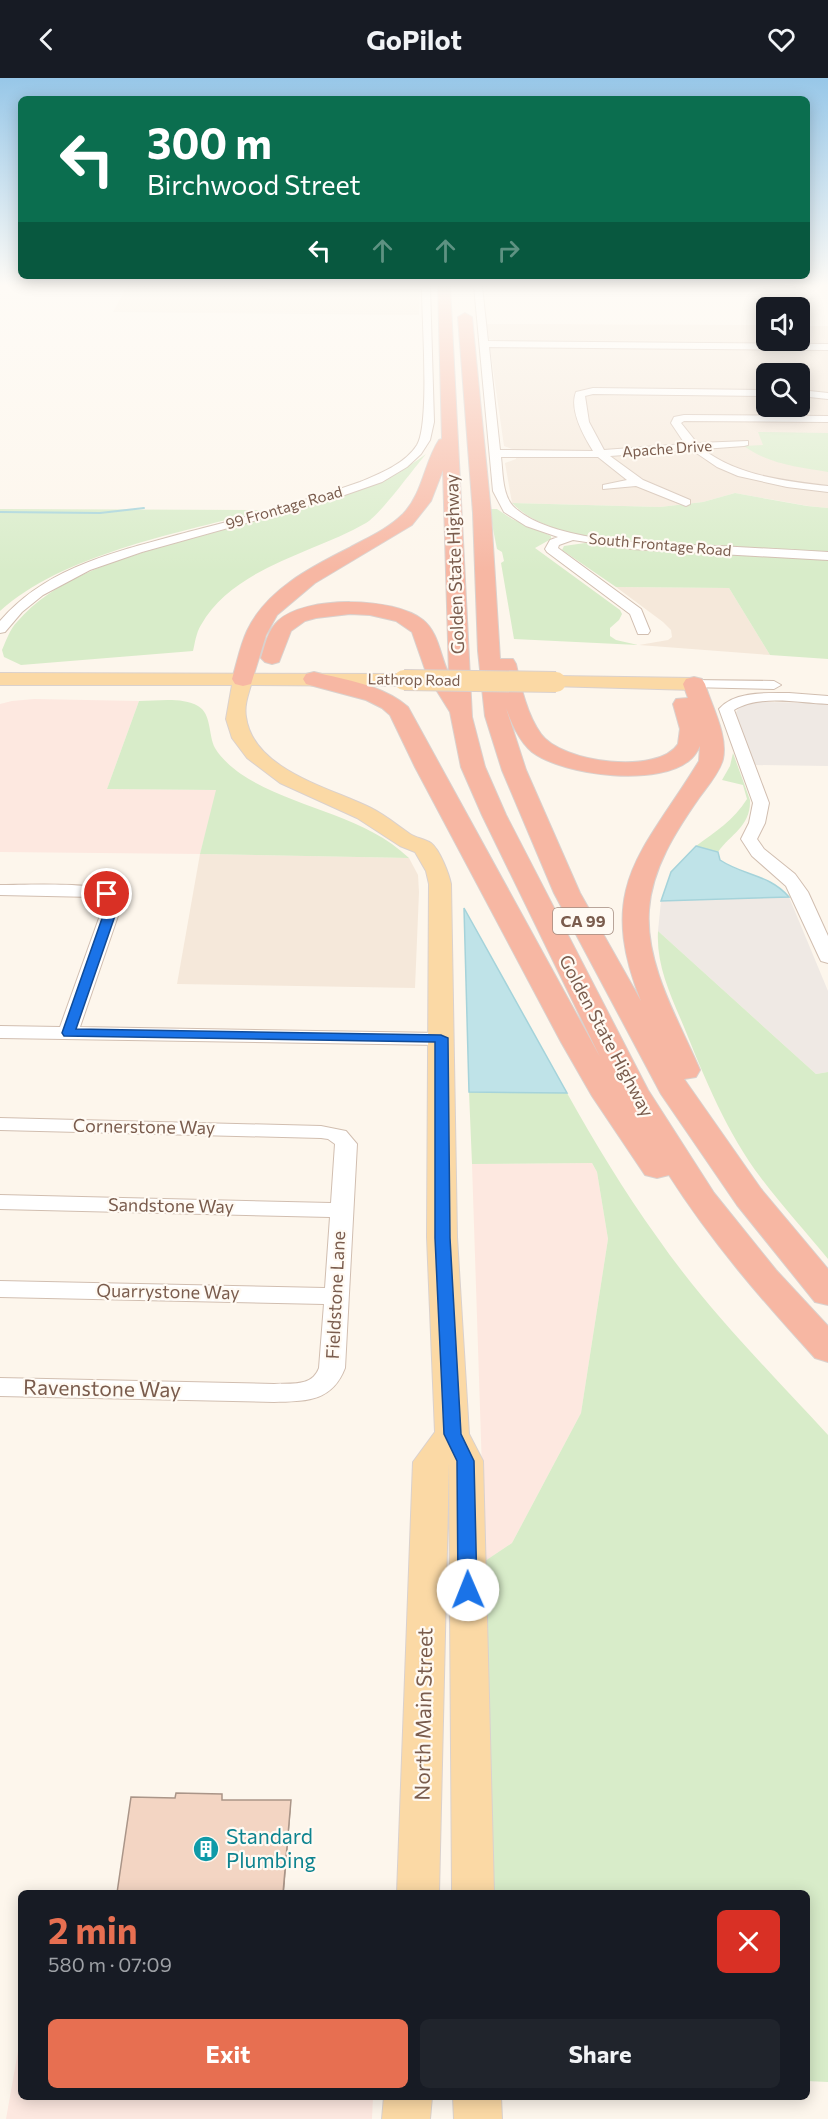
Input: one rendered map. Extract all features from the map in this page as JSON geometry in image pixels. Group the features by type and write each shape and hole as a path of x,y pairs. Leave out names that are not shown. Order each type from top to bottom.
{"highway":[{"name":"Golden State Highway","path":"448,381 461,717 473,767 494,815 632,1090 702,1200 763,1278 828,1349"},
{"name":"Golden State Highway","path":"470,381 482,513 489,651 496,716 514,770 567,893 677,1094 749,1197 828,1293"},
{"path":"243,679 260,624 276,604 320,573 388,534 409,519 419,508 427,494 440,453 450,435"},
{"path":"482,513 506,668 533,740 553,754 588,766 640,767 675,760 687,751 692,736 685,684"},
{"path":"265,679 279,636 285,625 293,620 317,612 338,609 364,609 388,613 407,619 420,630 436,669 461,717"},
{"path":"314,679 374,695 390,703 400,712 432,777 576,1042 640,1145 682,1203 757,1295 828,1361"},
{"path":"685,684 711,737 714,748 711,761 659,841 639,887 635,919 640,951 660,1010 720,1155"}],"main road":[{"name":"Lathrop Road","path":"0,679 314,679 685,684"},
{"path":"243,679 236,720 248,746 260,759 272,770 287,778 365,813 392,829 409,845 423,848 437,871 440,884 442,1238 452,1434 466,1461 473,1890"},
{"path":"265,679 256,700 254,714 263,738 273,749 285,760 303,770 395,811 428,841 423,848"},
{"name":"North Main Street","path":"418,1890 430,1462 452,1434"},
{"path":"406,2119 408,2100"},
{"path":"477,2100 478,2119"}],"street":[{"name":"99 Frontage Road","path":"0,629 25,602 83,569 137,550 348,490 387,474 408,461 426,437 429,422 428,381"},
{"name":"South Frontage Road","path":"488,381 500,497 506,507 520,518 550,531 572,537 621,545 828,556"},
{"path":"729,381 734,393"},
{"path":"686,502 637,482 596,454 579,404 582,393 756,393"},
{"path":"810,394 828,396"},
{"path":"828,419 693,418 676,421 681,433 714,461 742,473 784,483 828,489"},
{"name":"Apache Drive","path":"495,454 509,457 559,457 744,443"},
{"path":"607,487 637,482"},
{"path":"572,537 554,543 551,549 636,612 643,631"},
{"name":"Lathrop Road","path":"685,684 828,686"},
{"path":"828,700 750,699 736,702 726,709 761,803 757,823 749,839 753,849 784,872 794,884 828,957"},
{"path":"0,890 96,892 107,894 112,898 112,907 68,1033"},
{"path":"0,1032 441,1038"},
{"name":"Cornerstone Way","path":"0,1124 289,1131"},
{"name":"Fieldstone Lane","path":"205,1392 308,1391 319,1388 330,1376 346,1144 343,1139 333,1133 289,1131"},
{"name":"Sandstone Way","path":"0,1202 341,1210"},
{"name":"Quarrystone Way","path":"0,1288 336,1296"},
{"name":"Ravenstone Way","path":"0,1387 205,1392"}],"shaded area":[{"path":"495,381 756,381 756,417 810,417 810,381 828,381 828,508 735,493 703,502 660,507 512,503 505,463 516,459 515,450 504,446"},
{"path":"616,587 729,588 770,655 639,645 668,640 672,637 671,630"},
{"path":"34,699 139,701 107,789 217,790 200,854 0,852 0,704"},
{"path":"760,702 828,703 828,766 754,765 735,714 740,706"},
{"path":"200,854 409,858 418,875 419,892 415,988 177,984"},
{"path":"789,897 828,991 828,1072 816,1074 658,931 661,901"},
{"path":"592,1163 597,1172 608,1239 581,1413 512,1543 485,1561 472,1164"},
{"path":"18,2051 18,2100 373,2100 372,2119 6,2119"}],"green space":[{"path":"758,432 828,433 828,472 773,461 753,452 744,446 763,445"},
{"path":"426,454 388,501 366,523 253,575 233,589 215,605 201,625 193,651 21,665 4,657 2,650 10,632 31,607 83,574 142,553 358,490 393,475"},
{"path":"735,493 828,508 828,553 605,540 552,527 530,517 512,503 660,507 703,502"},
{"path":"0,509 265,510 162,536 90,559 26,591 0,611"},
{"path":"489,509 497,509 512,519 551,536 551,539 535,548 620,610 622,614 610,628 610,636 616,640 638,645 514,639 501,563 504,561 502,552 497,549"},
{"path":"585,543 640,550 828,560 828,659 770,655 729,588 616,587 562,550 564,546"},
{"path":"177,700 198,706 206,714 215,748 223,759 238,772 283,796 370,831 409,858 200,854 216,790 107,789 139,701"},
{"path":"733,753 750,800 749,809 744,823 718,852 696,846 717,831 747,799 743,785 722,780 730,766"},
{"path":"658,931 816,1074 828,1072 828,1259 761,1178 727,1124 670,992 659,956"},
{"path":"469,1092 567,1093 621,1184 676,1263 739,1339 828,1435 828,2082 810,2081 810,1890 492,1890 485,1561 512,1543 581,1413 608,1239 597,1172 592,1163 472,1164"}],"water":[{"path":"696,846 718,852 720,860 765,879 789,897 661,901 671,872"},
{"path":"464,908 567,1093 469,1092"}],"building":[{"name":"Standard Plumbing","path":"176,1793 222,1794 222,1800 291,1800 283,1890 117,1890 131,1797 175,1798"}],"waterway":[{"path":"0,512 100,513 144,508"}],"place":[{"name":"Standard Plumbing","path":"206,1849"}],"route":[{"path":"107,894 112,898 112,907 68,1033 441,1038 442,1238 452,1434 466,1461 468,1590"}]}
